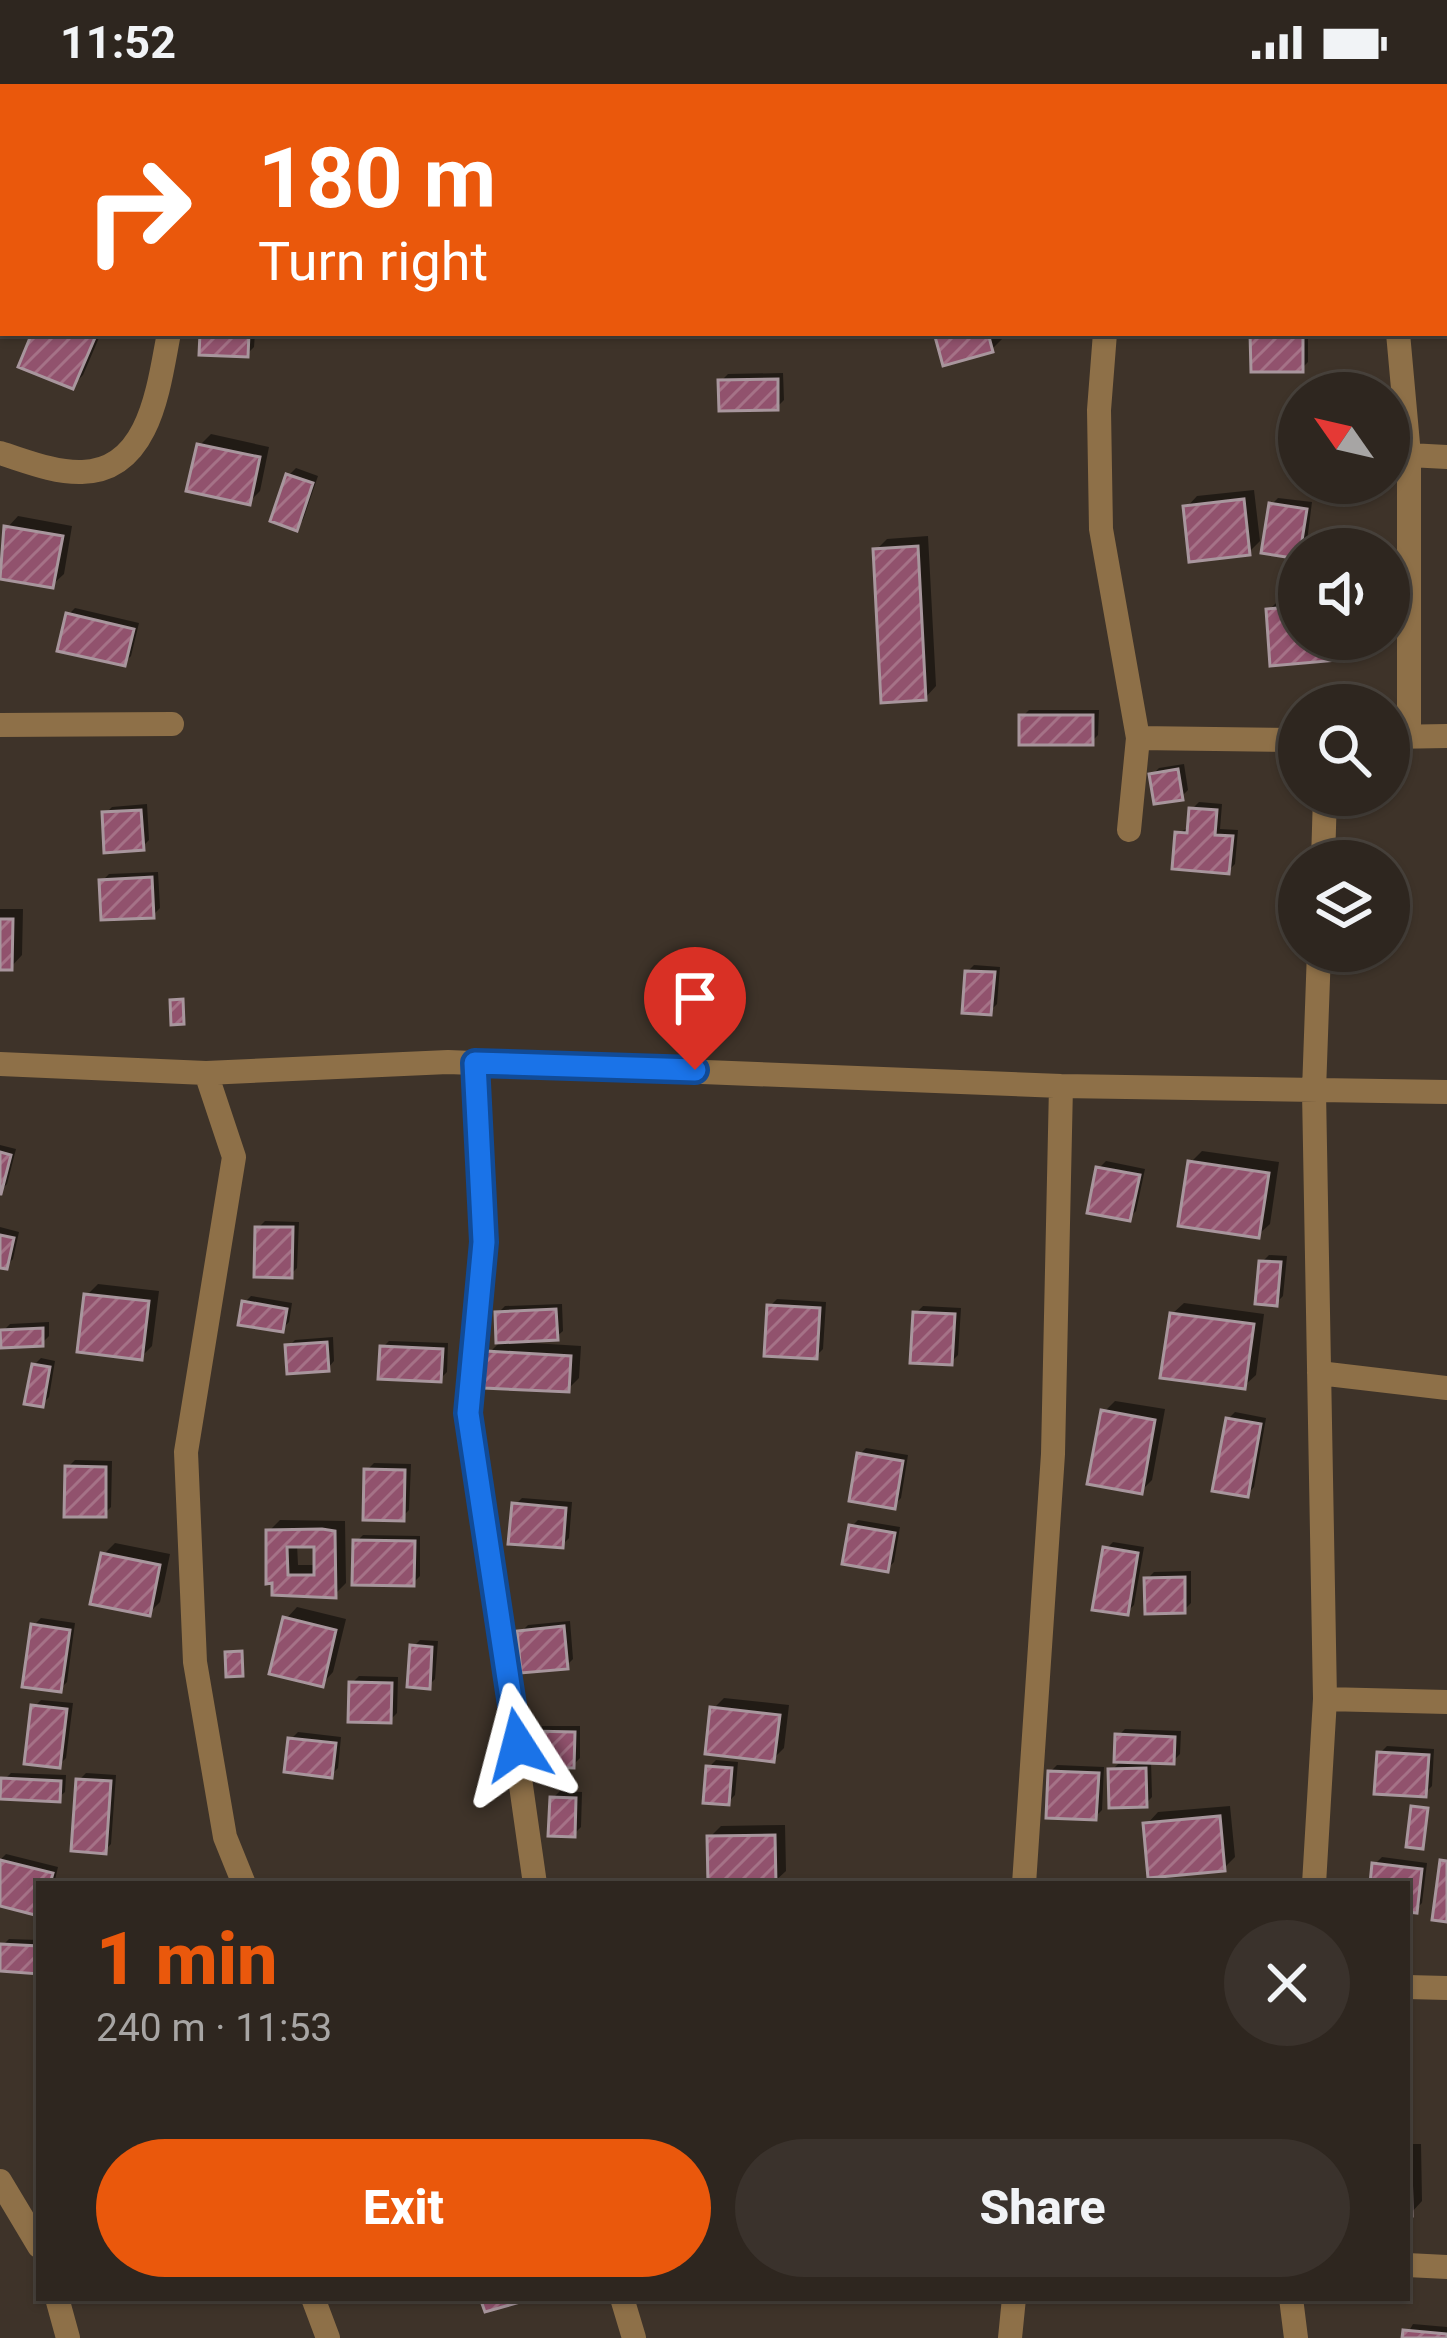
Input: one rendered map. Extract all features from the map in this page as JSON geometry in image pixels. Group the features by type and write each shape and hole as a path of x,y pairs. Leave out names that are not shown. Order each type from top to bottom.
{"street":[{"path":"0,453 85,473 115,464 136,443 154,413 168,336"},
{"path":"1105,336 1099,410 1101,529 1138,738 1129,830"},
{"path":"1398,336 1401,372"},
{"path":"1410,455 1447,457"},
{"path":"1401,684 1406,504"},
{"path":"0,725 172,724"},
{"path":"1410,736 1447,736"},
{"path":"1138,738 1278,740"},
{"path":"1313,1881 1324,1700 1314,1091 1318,972"},
{"path":"0,1064 206,1073 475,1063 1060,1086 1447,1092"},
{"path":"475,1063 484,1242 468,1413 536,1881"},
{"path":"206,1073 234,1157 186,1452 194,1662 225,1838 243,1881"},
{"path":"1024,1881 1053,1454 1060,1086"},
{"path":"1319,1372 1447,1388"},
{"path":"1324,1700 1447,1702"},
{"path":"1410,1987 1447,1988"},
{"path":"0,2181 36,2241"},
{"path":"1410,2265 1447,2267"},
{"path":"58,2301 68,2338"},
{"path":"314,2301 328,2338"},
{"path":"623,2301 634,2338"},
{"path":"1010,2338 1013,2301"},
{"path":"1291,2301 1296,2338"}],"building":[{"path":"31,336 96,336 73,389 18,367"},
{"path":"200,336 249,336 248,357 199,355"},
{"path":"935,336 989,336 993,352 943,366"},
{"path":"1250,336 1303,336 1303,372 1251,372"},
{"path":"778,379 778,410 719,411 718,380"},
{"path":"197,444 260,457 250,505 186,491"},
{"path":"286,474 313,483 297,531 270,521"},
{"path":"1244,499 1250,555 1189,562 1183,506"},
{"path":"1269,503 1307,509 1304,528 1278,528 1278,556 1261,553"},
{"path":"4,526 63,536 53,588 0,579"},
{"path":"918,546 926,700 881,703 873,549"},
{"path":"1278,608 1278,660 1339,660 1270,666 1266,609"},
{"path":"66,613 134,629 125,666 57,651"},
{"path":"1019,715 1093,715 1093,745 1019,745"},
{"path":"1178,769 1183,800 1154,804 1149,774"},
{"path":"1189,808 1217,810 1215,835 1233,836 1229,874 1172,869 1175,832 1187,833"},
{"path":"141,810 144,850 104,853 102,812"},
{"path":"152,877 154,918 101,920 99,880"},
{"path":"0,919 13,919 12,970 0,970"},
{"path":"965,971 995,972 991,1015 962,1013"},
{"path":"183,999 184,1024 171,1025 170,1000"},
{"path":"0,1152 11,1155 1,1194 0,1194"},
{"path":"1188,1161 1269,1173 1259,1238 1178,1226"},
{"path":"1096,1167 1140,1175 1130,1221 1087,1213"},
{"path":"255,1227 293,1227 292,1278 254,1277"},
{"path":"0,1235 14,1238 7,1269 0,1268"},
{"path":"1259,1261 1281,1262 1277,1306 1255,1304"},
{"path":"84,1294 149,1301 142,1360 77,1352"},
{"path":"242,1301 287,1309 283,1332 238,1325"},
{"path":"767,1305 820,1308 817,1359 764,1356"},
{"path":"556,1309 558,1340 496,1343 495,1312"},
{"path":"913,1312 955,1314 952,1365 910,1363"},
{"path":"1170,1313 1254,1324 1245,1389 1160,1378"},
{"path":"43,1328 43,1346 1,1348 0,1330"},
{"path":"327,1342 329,1371 287,1374 285,1345"},
{"path":"380,1346 443,1349 441,1382 378,1379"},
{"path":"486,1351 571,1356 569,1392 484,1388"},
{"path":"32,1364 50,1367 43,1407 24,1404"},
{"path":"1101,1410 1155,1420 1142,1494 1087,1484"},
{"path":"1226,1418 1261,1424 1248,1497 1212,1491"},
{"path":"857,1453 903,1461 895,1509 849,1501"},
{"path":"65,1466 106,1467 106,1517 64,1517"},
{"path":"364,1469 405,1470 404,1521 363,1520"},
{"path":"512,1503 566,1508 563,1548 508,1544"},
{"path":"849,1525 895,1533 888,1572 842,1564"},
{"path":"266,1530 335,1531 336,1598 272,1595 272,1583 266,1584","holes":["287,1547 314,1547 314,1575 288,1575"]},
{"path":"353,1540 415,1541 414,1586 352,1585"},
{"path":"1103,1547 1138,1553 1128,1615 1092,1610"},
{"path":"101,1553 160,1565 150,1616 90,1604"},
{"path":"1185,1577 1185,1613 1145,1614 1144,1578"},
{"path":"283,1617 336,1630 323,1687 269,1674"},
{"path":"31,1624 70,1630 61,1692 22,1687"},
{"path":"564,1626 568,1669 521,1673 517,1631"},
{"path":"410,1645 432,1647 430,1689 407,1687"},
{"path":"242,1651 243,1676 226,1677 225,1652"},
{"path":"349,1682 392,1683 391,1723 348,1722"},
{"path":"31,1705 67,1709 60,1768 24,1764"},
{"path":"710,1707 780,1715 774,1762 705,1754"},
{"path":"530,1731 575,1732 574,1768 530,1767"},
{"path":"1115,1734 1175,1737 1174,1764 1114,1762"},
{"path":"288,1738 336,1743 332,1778 284,1772"},
{"path":"1377,1752 1429,1755 1426,1797 1374,1794"},
{"path":"706,1766 732,1768 729,1805 703,1803"},
{"path":"1146,1768 1147,1807 1109,1808 1108,1769"},
{"path":"1048,1771 1099,1773 1096,1820 1046,1818"},
{"path":"1,1778 61,1781 60,1802 0,1799"},
{"path":"76,1779 111,1781 106,1854 71,1851"},
{"path":"550,1797 576,1798 575,1837 548,1836"},
{"path":"1411,1806 1428,1808 1423,1849 1406,1847"},
{"path":"1220,1816 1225,1871 1148,1878 1143,1823"},
{"path":"775,1835 776,1881 708,1881 707,1836"},
{"path":"0,1860 53,1873 51,1881 36,1881 36,1915 0,1906"},
{"path":"1440,1860 1447,1861 1447,1922 1432,1920"},
{"path":"1372,1863 1422,1869 1417,1913 1410,1912 1410,1881 1370,1881"},
{"path":"0,1944 36,1946 36,1974 0,1971"},
{"path":"1411,2153 1412,2216 1410,2216"},
{"path":"481,2301 524,2301 485,2312"},
{"path":"1403,2330 1447,2334 1447,2338 1402,2338"}],"route":[{"path":"518,1745 468,1413 484,1242 475,1063 695,1070"}]}
